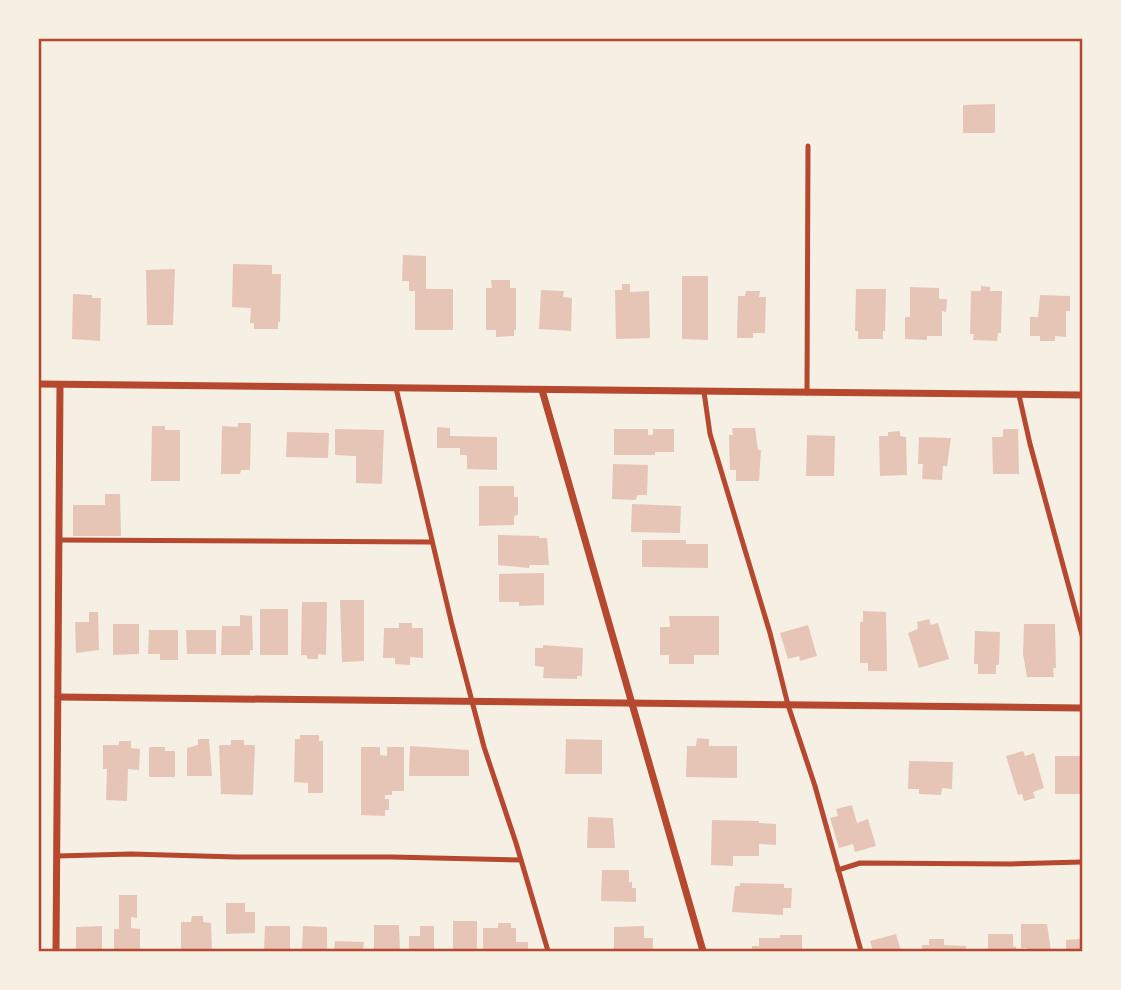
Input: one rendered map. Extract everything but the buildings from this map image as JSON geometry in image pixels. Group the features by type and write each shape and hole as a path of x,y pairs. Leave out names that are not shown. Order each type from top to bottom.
{"street":[{"path":"38,384 1083,396"},
{"path":"56,951 60,384"},
{"path":"542,390 703,951"},
{"path":"58,697 1083,708"}],"lane":[{"path":"807,393 808,146"},
{"path":"396,388 484,747 548,951"},
{"path":"704,392 710,434 770,633 788,705 815,786 861,951"},
{"path":"1019,395 1033,456 1083,635"},
{"path":"59,540 432,542"},
{"path":"57,856 131,854 236,858 521,860"},
{"path":"838,870 860,863 1083,862"}]}
